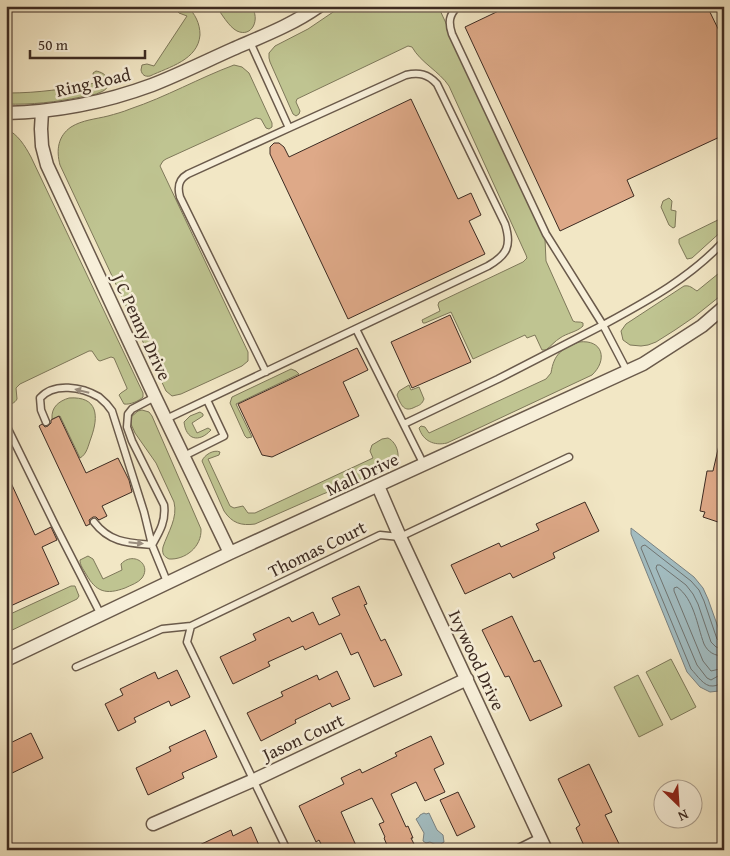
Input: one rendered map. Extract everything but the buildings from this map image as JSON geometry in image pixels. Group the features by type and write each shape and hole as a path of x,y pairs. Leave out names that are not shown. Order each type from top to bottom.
{"street":[{"name":"Ring Road","path":"6,113 42,111 83,104 131,92 174,76 250,42 290,23 319,6"},
{"name":"J C Penny Drive","path":"42,111 42,146 47,165 230,554"},
{"name":"Mall Drive","path":"6,660 230,554 643,364 702,326 724,307"},
{"name":"Ivywood Drive","path":"378,486 543,845"},
{"name":"Jason Court","path":"153,824 254,780 467,679"},
{"path":"521,850 543,845"}],"lane":[{"path":"458,6 450,18 449,25 452,34 546,234 603,325 627,371"},
{"path":"250,42 289,128"},
{"path":"166,419 266,372 488,266 505,254 508,234 505,224 437,84 432,78 424,74 406,75 188,174 180,180 178,185 180,197 266,372"},
{"path":"404,424 498,379 653,297 686,276 724,241"},
{"path":"356,329 424,465"},
{"path":"46,422 41,410 40,398 44,393 52,389 60,387 81,390 99,397 107,404 116,419 152,545 168,584"},
{"path":"152,545 164,521 164,505 132,441 127,421 128,414 132,409 155,397"},
{"path":"184,456 224,436 206,400"},
{"path":"6,425 54,525 101,615"},
{"name":"Thomas Court","path":"76,667 162,630 191,626 380,535 400,537 569,457"},
{"path":"94,522 104,534 113,539 152,545"},
{"path":"191,626 187,642 287,850"}],"green space":[{"path":"175,6 187,6 195,16 200,31 198,44 194,51 181,62 150,76 145,76 141,72 142,65 154,66 187,16 179,13"},
{"path":"216,6 251,6 254,11 255,21 251,30 242,32 234,29"},
{"path":"342,6 438,6 542,230 545,239 546,261 573,321 583,323 581,328 560,338 546,350 542,350 535,335 527,338 525,335 473,359 451,312 423,323 422,320 440,311 439,302 523,262 527,258 449,86 420,58 412,47 408,46 297,99 296,102 300,111 296,116 293,114 270,62 269,53 275,46 308,29"},
{"path":"234,65 242,67 249,73 272,123 272,127 266,128 261,119 256,118 166,159 160,166 248,352 248,361 242,366 181,394 172,396 166,391 60,165 58,149 63,135 75,125 119,113 143,104"},
{"path":"96,71 105,75 108,82 106,89 99,93 53,102 6,104 6,81 8,83 8,93 52,90 95,83 93,73"},
{"path":"6,129 18,137 31,157 143,393 143,397 137,401 124,404 119,395 127,388 114,358 111,357 100,361 92,351 89,351 20,384 16,388 17,399 6,405"},
{"path":"669,198 672,201 671,210 676,211 675,227 673,228 669,225 661,207 663,201"},
{"path":"724,217 724,229 692,258 687,259 679,239"},
{"path":"724,269 724,293 694,317 656,342 648,345 630,345 623,340 621,331 626,324 684,286 689,286 697,291"},
{"path":"579,342 593,344 598,347 600,352 600,363 592,375 447,443 433,443 423,436 419,428 421,426 425,427 429,433 546,379 551,373 554,361 559,353"},
{"path":"291,369 299,374 236,404 252,437 247,438 230,403 232,397"},
{"path":"409,385 411,390 419,387 424,399 420,405 411,409 403,407 397,395 399,391"},
{"path":"69,398 86,400 94,409 94,430 88,447 80,458 60,416 52,419 56,405"},
{"path":"142,410 149,412 152,416 201,529 201,535 196,547 186,555 175,559 167,558 163,551 174,519 174,502 156,463 131,424 131,417"},
{"path":"200,412 203,416 192,423 197,433 208,428 211,430 202,437 194,438 187,433 184,422 190,416"},
{"path":"388,438 394,443 398,451 398,459 395,466 323,494 255,524 237,523 227,515 202,461 209,453 220,452 219,455 208,459 230,506 234,508 243,506 248,513 255,513 373,458 370,451 372,445"},
{"path":"88,556 93,559 103,579 122,570 121,564 131,559 136,559 143,564 145,568 144,573 142,578 125,588 112,591 102,590 94,585 81,565 80,560"},
{"path":"71,586 75,586 79,596 77,599 6,633 6,616"},
{"path":"671,659 696,707 671,720 646,672"},
{"path":"638,675 663,725 639,737 614,687"}],"water":[{"path":"631,528 694,577 703,588 724,644 724,684 719,691 710,692 700,687 687,672 631,534"},
{"path":"424,813 429,813 437,830 443,835 444,842 438,846 423,841 424,833 416,819"}]}
